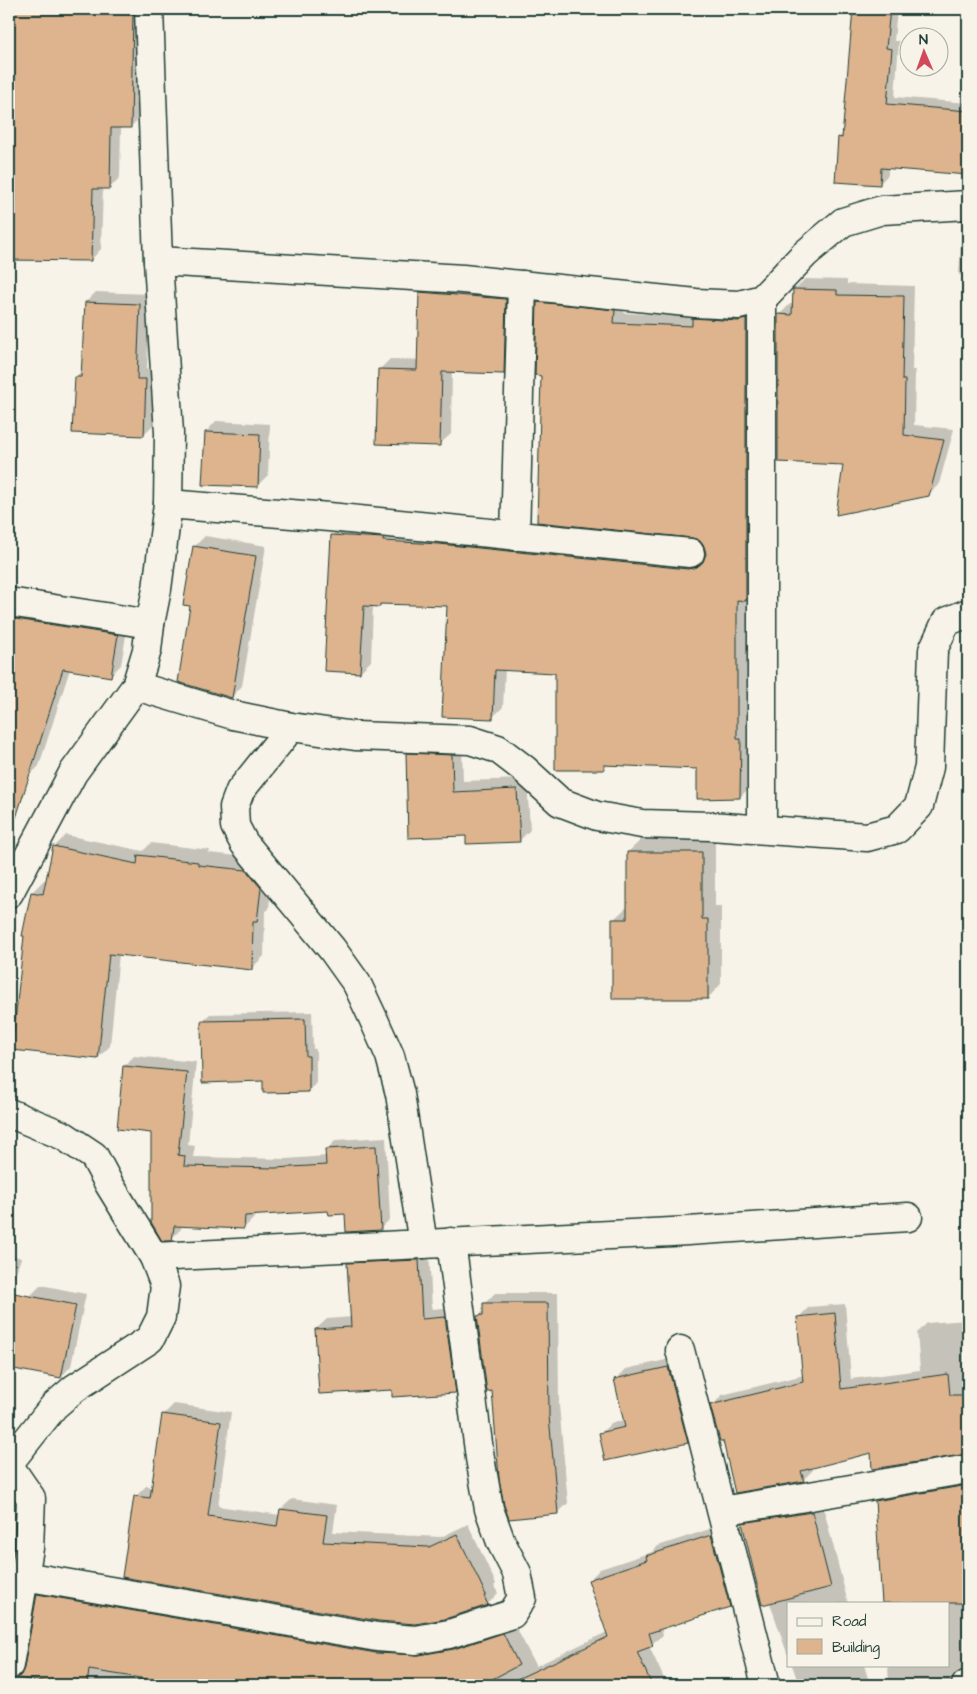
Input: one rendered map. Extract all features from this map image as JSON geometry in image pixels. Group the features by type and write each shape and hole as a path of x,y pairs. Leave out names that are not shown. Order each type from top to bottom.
{"street":[{"path":"9,893 73,773 136,686 147,650 157,589 168,504 170,433 158,261 149,9"},
{"path":"158,261 463,279 696,303 739,305 762,299 805,254 843,222 882,210 968,205"},
{"path":"515,536 522,285"},
{"path":"762,299 762,830"},
{"path":"168,504 329,517 690,553"},
{"path":"9,602 150,624"},
{"path":"136,686 233,715 291,727 354,736 470,740 498,749 524,769 560,802 597,816 642,824 866,837 897,829 919,806 929,768 933,650 946,622 968,613"},
{"path":"291,727 240,791 234,807 235,826 244,844 332,949 357,984 390,1056 400,1094 423,1244"},
{"path":"9,1113 64,1136 94,1156 154,1257 165,1286 161,1317 150,1339 75,1388 54,1406 9,1464 31,1498 29,1548 9,1665"},
{"path":"154,1257 672,1232 908,1217"},
{"path":"24,1576 377,1636 416,1640 449,1634 512,1614 522,1598 517,1573 501,1542 490,1509 480,1458 451,1242"},
{"path":"680,1350 766,1685"},
{"path":"722,1512 968,1469"}],"building":[{"path":"9,9 133,9 131,128 111,128 110,189 93,189 91,261 9,260"},
{"path":"853,9 890,9 886,48 892,49 887,104 968,111 968,175 881,168 880,185 835,182 838,137 842,138"},
{"path":"793,289 837,290 837,295 904,296 902,380 905,380 904,435 944,440 929,496 836,515 843,465 778,462 778,314 792,315"},
{"path":"419,292 506,299 504,374 442,372 440,446 376,444 378,369 417,370"},
{"path":"85,302 140,304 137,379 146,379 144,436 72,433 75,377 81,377"},
{"path":"537,302 615,310 614,323 692,326 692,318 738,321 746,319 746,601 737,600 737,739 741,739 740,798 697,799 697,769 604,765 604,770 555,770 555,673 495,670 493,719 442,717 447,606 380,604 380,607 364,606 360,673 324,671 331,535 383,538 383,541 439,544 688,569 697,567 703,562 706,554 704,546 699,540 692,538 537,522 541,376 535,375"},
{"path":"205,432 260,434 258,487 202,485"},
{"path":"193,546 256,556 232,698 178,682 190,606 183,605"},
{"path":"9,618 118,635 111,677 63,669 16,818 9,817"},
{"path":"406,753 452,755 453,792 517,789 520,842 466,844 466,836 408,838"},
{"path":"53,846 137,864 138,855 198,862 198,865 246,870 261,888 257,922 253,922 252,970 109,954 98,1059 12,1050 24,936 22,936 31,892 43,894"},
{"path":"627,852 702,852 702,919 708,919 708,999 612,999 612,919 627,919"},
{"path":"305,1019 306,1056 309,1056 309,1092 263,1093 263,1081 202,1083 201,1021"},
{"path":"123,1066 187,1072 178,1155 185,1156 184,1166 275,1168 326,1165 325,1149 376,1146 381,1230 346,1232 345,1214 329,1215 328,1211 245,1216 244,1229 174,1226 172,1241 162,1241 151,1222 151,1133 117,1129"},
{"path":"419,1260 422,1319 445,1317 456,1393 392,1397 392,1390 319,1394 315,1329 351,1327 347,1263"},
{"path":"9,1292 76,1305 61,1378 9,1368"},
{"path":"483,1303 548,1303 549,1416 558,1514 509,1519 504,1505 499,1478 492,1391 487,1392 477,1316 483,1315"},
{"path":"835,1313 841,1389 948,1374 950,1395 966,1395 968,1454 872,1469 871,1453 801,1471 804,1481 735,1493 723,1441 720,1441 710,1405 803,1382 797,1317"},
{"path":"668,1367 688,1443 605,1461 599,1433 625,1427 614,1379"},
{"path":"162,1414 221,1422 208,1516 277,1526 280,1509 327,1515 323,1542 429,1547 457,1534 486,1595 484,1596 488,1605 445,1619 415,1624 379,1621 122,1577 134,1496 150,1498"},
{"path":"968,1485 968,1603 882,1602 875,1501"},
{"path":"812,1512 831,1587 762,1605 742,1523"},
{"path":"711,1535 730,1607 649,1633 653,1646 637,1652 652,1685 504,1685 608,1637 588,1580 647,1560 646,1556"},
{"path":"37,1594 376,1653 419,1655 454,1649 503,1633 519,1665 481,1685 173,1685 173,1683 89,1670 87,1685 68,1685 17,1678 21,1675 24,1668"}]}
